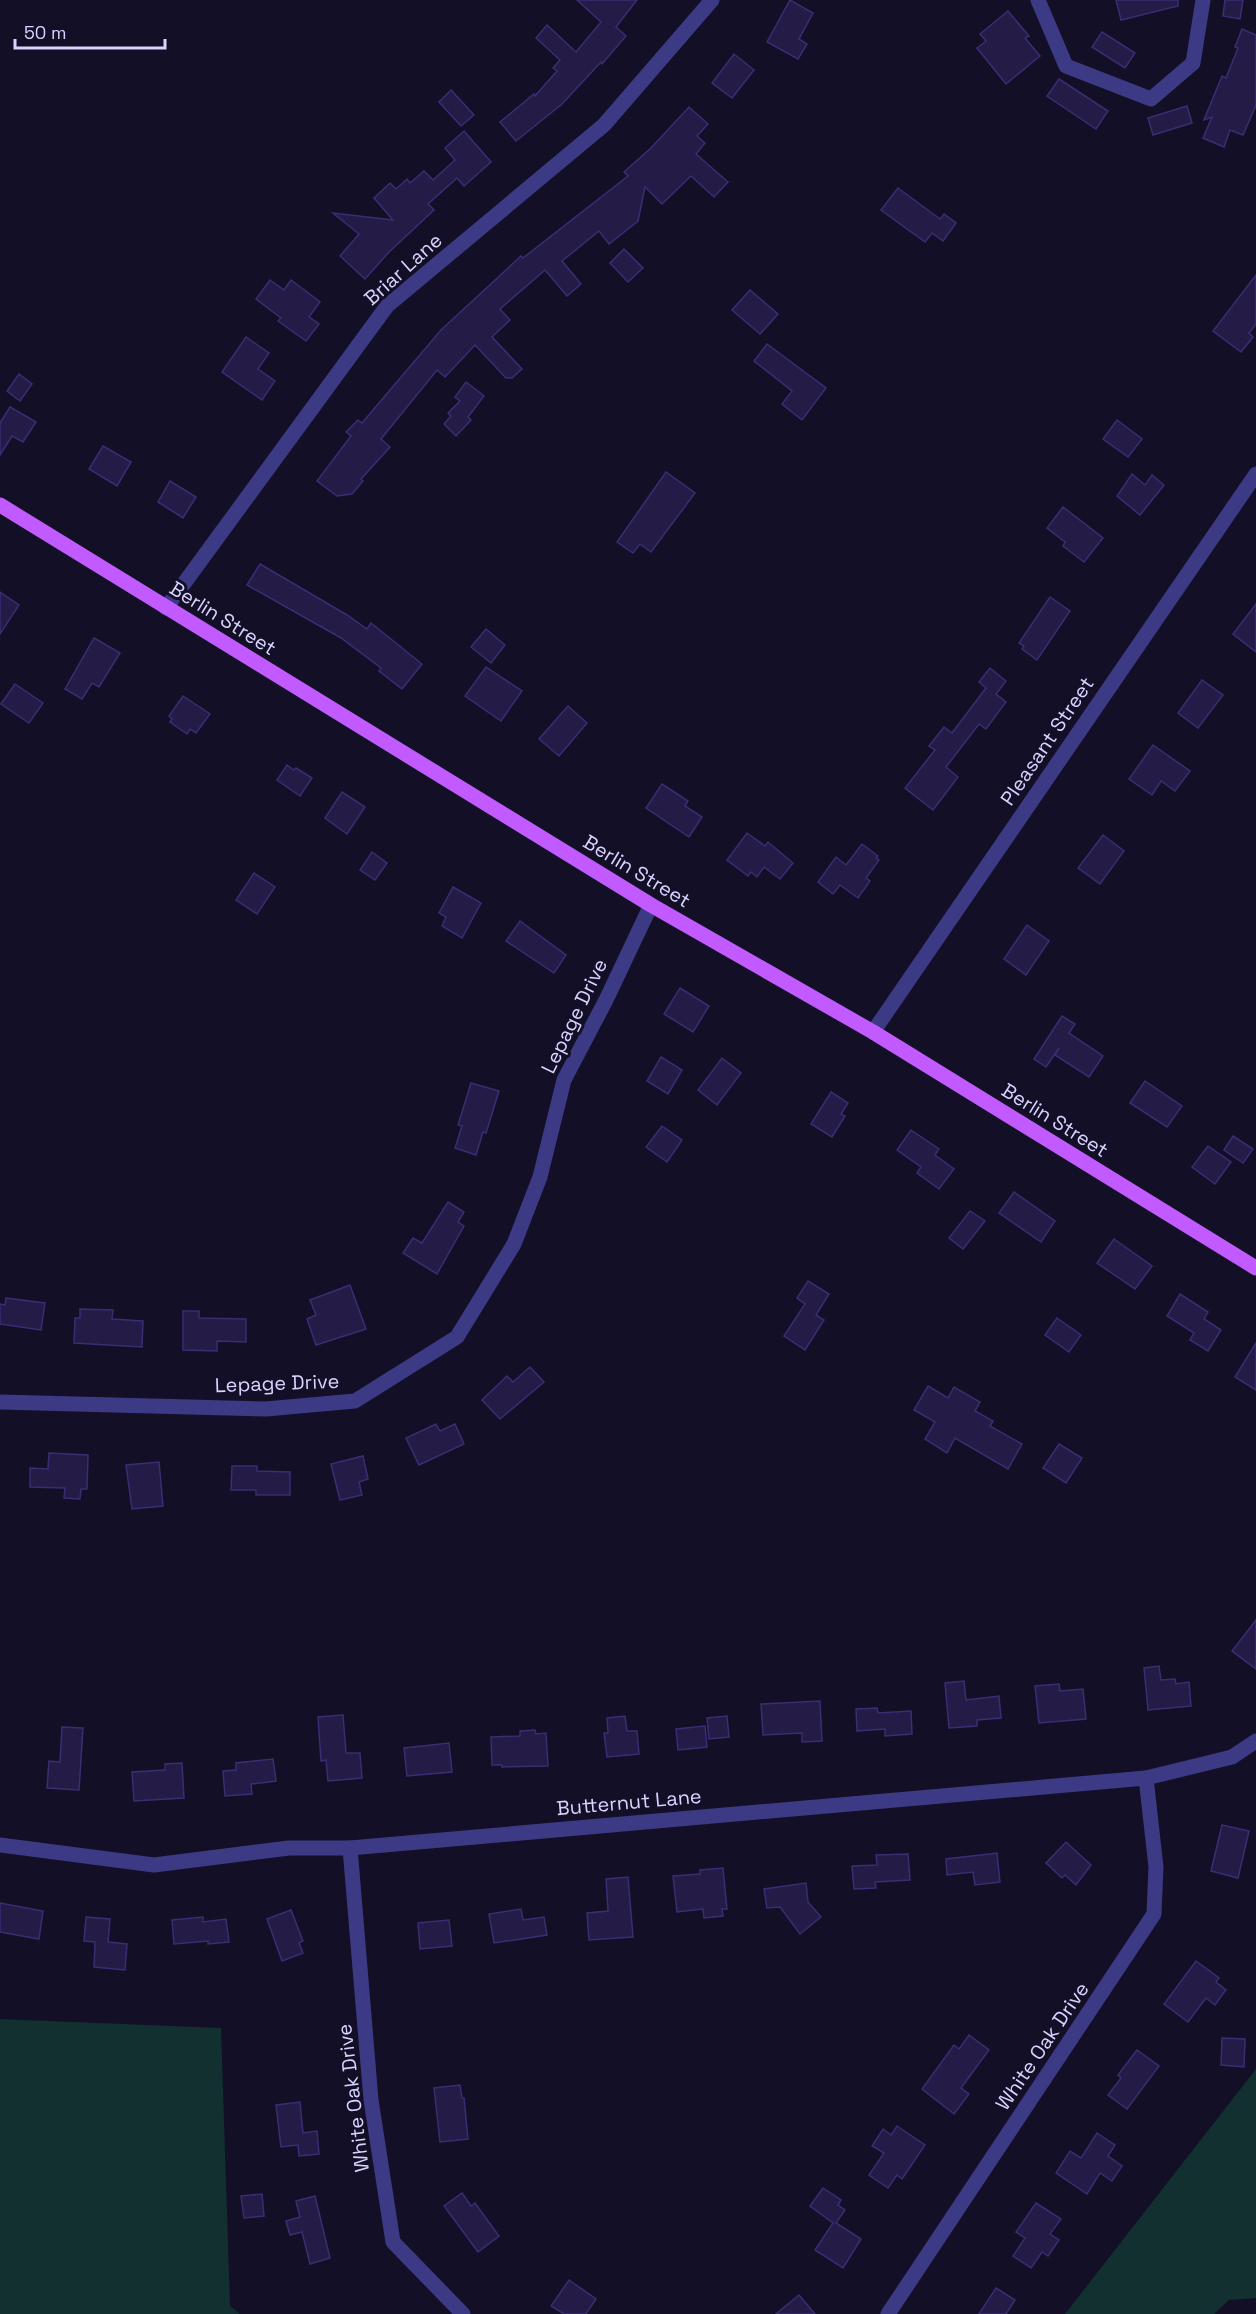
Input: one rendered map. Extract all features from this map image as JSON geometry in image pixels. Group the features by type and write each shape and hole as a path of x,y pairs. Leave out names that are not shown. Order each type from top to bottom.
{"main road":[{"name":"Berlin Street","path":"0,505 651,904 873,1032 1256,1268"}],"street":[{"name":"Briar Lane","path":"166,608 387,306 604,125 712,0"},
{"path":"1038,0 1066,66 1151,99 1193,63 1203,0"},
{"name":"Pleasant Street","path":"873,1032 1256,474"},
{"name":"Lepage Drive","path":"0,1402 266,1409 355,1401 457,1337 514,1244 540,1177 564,1080 606,1000 651,904"},
{"name":"Butternut Lane","path":"0,1845 154,1865 289,1848 350,1848 1146,1778 1232,1757 1256,1741"},
{"name":"White Oak Drive","path":"888,2314 1154,1914 1156,1867 1146,1778"},
{"name":"White Oak Drive","path":"350,1848 371,2100 393,2242 463,2314"}],"green space":[{"path":"0,2019 221,2028 230,2306 240,2314 0,2314"},
{"path":"1256,2069 1256,2298 1229,2300 1214,2314 1065,2314"}],"building":[{"path":"577,0 637,0 616,27 626,36 602,64 601,62 562,104 516,141 500,122 534,94 535,96 557,71 553,68 560,60 536,38 547,25 576,52 601,22"},
{"path":"790,0 813,13 799,39 807,44 798,59 767,42"},
{"path":"1116,0 1178,0 1178,6 1121,20"},
{"path":"1225,0 1243,0 1240,19 1223,16"},
{"path":"1008,11 1029,36 1025,38 1040,56 1006,84 977,48 986,41 980,34"},
{"path":"1242,29 1256,35 1256,105 1243,135 1230,130 1224,147 1203,138 1212,117 1204,120 1222,76 1226,78 1238,48 1235,47"},
{"path":"1102,32 1135,53 1125,68 1092,47"},
{"path":"734,54 754,70 732,98 712,83"},
{"path":"1059,79 1108,111 1096,129 1047,96"},
{"path":"451,90 474,115 461,126 439,102"},
{"path":"1187,106 1192,123 1153,135 1148,118"},
{"path":"689,107 708,124 697,136 705,143 696,154 728,182 714,197 691,176 662,204 645,187 638,221 609,244 599,231 562,261 581,284 567,296 545,270 500,309 510,320 492,337 522,369 512,378 506,378 475,345 445,377 437,370 381,439 390,447 361,479 363,481 352,494 337,496 317,481 351,436 346,432 358,420 362,423 441,330 521,256 523,258 628,176 624,172 651,148"},
{"path":"464,131 491,162 464,186 457,178 428,204 434,210 389,252 365,279 340,256 359,234 333,213 393,220 374,198 390,183 396,189 407,179 410,183 424,171 433,180 455,160 445,148"},
{"path":"898,188 940,219 944,214 956,223 943,241 932,233 925,242 881,210"},
{"path":"624,249 643,268 628,282 610,263"},
{"path":"1256,275 1256,324 1249,333 1253,337 1241,352 1213,331"},
{"path":"270,280 284,290 291,280 320,302 309,317 319,324 306,341 278,321 281,318 256,299"},
{"path":"750,290 778,314 760,334 732,310"},
{"path":"246,337 269,353 258,369 275,381 262,400 222,372"},
{"path":"767,344 826,388 802,420 782,404 792,391 754,361"},
{"path":"19,374 32,384 20,401 7,391"},
{"path":"466,382 484,396 468,417 471,420 456,436 444,424 451,416 448,413 460,401 455,397"},
{"path":"10,407 36,422 23,442 12,436 0,455 0,423"},
{"path":"1117,420 1142,439 1128,457 1103,439"},
{"path":"103,446 131,462 117,486 89,469"},
{"path":"666,472 695,493 651,552 640,544 633,553 617,542"},
{"path":"1132,474 1145,485 1152,475 1164,485 1140,515 1117,496"},
{"path":"170,481 196,497 183,518 158,502"},
{"path":"1063,507 1103,538 1084,562 1063,546 1065,542 1047,528"},
{"path":"260,564 367,629 371,623 422,664 402,689 379,671 381,668 341,638 247,585"},
{"path":"0,592 19,605 0,634"},
{"path":"1050,597 1070,611 1037,660 1022,649 1024,646 1019,643"},
{"path":"1256,604 1256,652 1233,634"},
{"path":"486,629 505,645 491,663 471,647"},
{"path":"94,638 120,653 99,687 92,683 82,699 65,689"},
{"path":"486,667 522,691 501,721 465,696"},
{"path":"990,668 1006,681 996,694 1006,702 986,729 979,724 946,767 958,777 933,810 905,788 935,750 929,746 944,727 952,733 986,688 979,682"},
{"path":"1202,680 1223,695 1198,728 1178,713"},
{"path":"15,684 43,703 29,723 1,704"},
{"path":"183,696 210,714 196,733 190,729 187,734 170,722 172,719 169,716"},
{"path":"568,706 587,723 559,756 539,739"},
{"path":"1153,745 1190,771 1175,791 1161,781 1152,795 1129,779"},
{"path":"287,765 312,778 300,796 277,780"},
{"path":"662,784 688,801 685,806 702,817 689,837 646,808"},
{"path":"342,792 365,807 347,834 325,818"},
{"path":"747,833 765,846 768,842 793,863 780,879 764,867 757,877 751,872 748,876 727,860"},
{"path":"1103,835 1124,851 1100,884 1078,868"},
{"path":"862,844 878,856 876,858 879,860 866,878 870,881 858,898 840,885 833,894 818,882 836,857 846,865"},
{"path":"372,852 387,863 375,880 360,870"},
{"path":"254,873 275,887 257,914 236,900"},
{"path":"453,887 481,903 462,938 442,926 446,917 439,913"},
{"path":"520,921 566,955 554,973 506,941"},
{"path":"1027,925 1049,941 1026,975 1004,959"},
{"path":"680,988 709,1006 693,1032 664,1014"},
{"path":"1062,1016 1075,1024 1069,1033 1103,1056 1089,1077 1055,1055 1059,1048 1046,1067 1034,1059"},
{"path":"661,1057 682,1070 668,1094 647,1081"},
{"path":"722,1058 741,1073 717,1105 698,1090"},
{"path":"1145,1081 1182,1106 1167,1127 1130,1103"},
{"path":"471,1083 499,1091 486,1133 483,1132 476,1155 455,1148 462,1126 458,1125"},
{"path":"831,1092 848,1103 841,1114 845,1116 832,1137 811,1124"},
{"path":"662,1126 682,1140 667,1162 646,1147"},
{"path":"911,1130 939,1149 935,1155 954,1169 939,1189 917,1173 921,1167 897,1150"},
{"path":"1233,1136 1253,1149 1243,1163 1224,1150"},
{"path":"1208,1146 1231,1162 1215,1184 1192,1167"},
{"path":"1014,1192 1055,1221 1041,1242 999,1213"},
{"path":"448,1202 464,1212 458,1222 464,1226 437,1274 403,1253 413,1238 422,1243"},
{"path":"970,1211 985,1221 963,1249 949,1238"},
{"path":"1114,1239 1152,1266 1135,1289 1097,1263"},
{"path":"808,1281 829,1294 816,1315 824,1320 805,1350 784,1336 805,1304 797,1298"},
{"path":"350,1285 366,1329 316,1345 307,1319 316,1315 310,1300"},
{"path":"1180,1294 1208,1312 1204,1319 1221,1330 1208,1351 1190,1340 1194,1333 1167,1316"},
{"path":"6,1298 45,1303 41,1330 0,1324 0,1304 5,1305"},
{"path":"80,1309 113,1310 112,1319 143,1321 142,1347 74,1343 75,1318 80,1318"},
{"path":"183,1311 199,1311 199,1318 246,1319 246,1342 217,1341 217,1351 183,1350"},
{"path":"1057,1318 1081,1335 1069,1352 1045,1335"},
{"path":"1256,1343 1256,1390 1235,1377"},
{"path":"530,1367 544,1382 500,1419 482,1400 507,1376 513,1382"},
{"path":"928,1386 948,1398 954,1387 980,1402 975,1411 993,1421 990,1426 1022,1444 1008,1469 955,1438 947,1453 925,1439 935,1422 914,1410"},
{"path":"436,1424 440,1431 455,1424 464,1444 419,1465 406,1438"},
{"path":"1059,1444 1082,1458 1066,1483 1043,1468"},
{"path":"49,1453 88,1455 87,1489 81,1489 80,1499 64,1498 65,1488 30,1487 30,1468 48,1469"},
{"path":"363,1456 368,1479 359,1482 362,1495 340,1500 331,1464"},
{"path":"159,1462 163,1506 132,1509 126,1465"},
{"path":"232,1466 257,1466 257,1471 290,1472 290,1495 256,1495 256,1490 231,1490"},
{"path":"1256,1620 1256,1669 1232,1651"},
{"path":"1159,1666 1161,1680 1175,1679 1176,1684 1189,1682 1191,1706 1148,1710 1144,1668"},
{"path":"964,1681 966,1700 999,1696 1001,1718 977,1720 977,1726 949,1728 945,1683"},
{"path":"1059,1684 1060,1691 1083,1689 1086,1719 1039,1723 1035,1686"},
{"path":"820,1701 822,1741 802,1742 802,1733 763,1735 761,1704"},
{"path":"877,1708 878,1713 911,1711 912,1734 885,1736 885,1729 857,1731 856,1709"},
{"path":"343,1715 346,1753 360,1753 362,1778 328,1781 326,1760 321,1761 318,1717"},
{"path":"625,1716 627,1731 637,1731 639,1754 607,1757 604,1733 608,1733 607,1718"},
{"path":"727,1716 729,1737 709,1739 707,1718"},
{"path":"705,1726 707,1747 678,1750 676,1729"},
{"path":"62,1727 83,1728 79,1790 47,1788 49,1761 60,1762"},
{"path":"535,1730 536,1734 546,1733 548,1766 502,1767 502,1765 492,1765 491,1737 520,1736 520,1731"},
{"path":"449,1743 452,1772 407,1776 404,1748"},
{"path":"273,1759 276,1781 251,1784 252,1794 225,1796 223,1771 236,1770 236,1763"},
{"path":"182,1763 184,1798 134,1801 132,1772 165,1770 165,1764"},
{"path":"1222,1825 1249,1831 1238,1878 1211,1871"},
{"path":"1066,1842 1091,1865 1076,1885 1065,1875 1062,1878 1046,1863"},
{"path":"997,1853 1000,1882 975,1885 973,1872 947,1875 946,1859"},
{"path":"908,1854 910,1880 875,1882 876,1888 854,1889 852,1866 877,1865 876,1855"},
{"path":"723,1868 727,1909 722,1909 723,1916 704,1918 703,1909 677,1912 673,1876 700,1874 700,1870"},
{"path":"628,1877 633,1937 589,1940 587,1913 608,1911 606,1879"},
{"path":"806,1883 808,1902 821,1917 800,1934 780,1907 767,1908 764,1889"},
{"path":"0,1903 43,1911 39,1939 0,1932"},
{"path":"521,1909 523,1920 544,1917 547,1935 494,1943 489,1914"},
{"path":"291,1910 303,1941 299,1943 303,1953 282,1961 267,1919"},
{"path":"86,1917 110,1919 108,1942 127,1944 125,1970 94,1967 95,1942 84,1941"},
{"path":"203,1917 203,1922 226,1919 229,1942 174,1944 172,1920"},
{"path":"449,1920 452,1946 420,1949 418,1923"},
{"path":"1196,1961 1219,1978 1216,1982 1226,1990 1215,2005 1206,1998 1188,2022 1164,2004"},
{"path":"969,2035 989,2050 961,2088 969,2094 954,2114 922,2089 954,2045 959,2049"},
{"path":"1222,2038 1245,2039 1244,2067 1221,2065"},
{"path":"1137,2050 1159,2066 1127,2109 1108,2095 1121,2078 1118,2075"},
{"path":"460,2085 462,2098 464,2098 468,2139 440,2142 434,2088"},
{"path":"300,2102 303,2133 317,2131 319,2154 299,2156 298,2145 281,2147 276,2105"},
{"path":"897,2126 925,2145 902,2179 897,2175 888,2188 869,2175 884,2153 872,2146 883,2129 891,2135"},
{"path":"1097,2133 1115,2145 1108,2156 1122,2166 1112,2181 1100,2173 1087,2194 1056,2173 1070,2151 1081,2158"},
{"path":"823,2188 841,2200 838,2205 845,2210 836,2223 861,2239 843,2268 815,2250 833,2223 810,2206"},
{"path":"462,2193 471,2206 475,2203 499,2236 478,2252 444,2206"},
{"path":"262,2194 264,2216 244,2218 241,2196"},
{"path":"315,2196 330,2258 310,2264 302,2232 290,2235 286,2221 300,2217 296,2201"},
{"path":"1036,2203 1061,2219 1050,2234 1059,2240 1048,2256 1042,2252 1031,2268 1013,2256 1025,2238 1016,2232"},
{"path":"569,2280 596,2299 586,2314 564,2314 551,2306"},
{"path":"996,2288 1015,2300 1006,2314 979,2314"},
{"path":"799,2295 815,2314 776,2314"}]}
